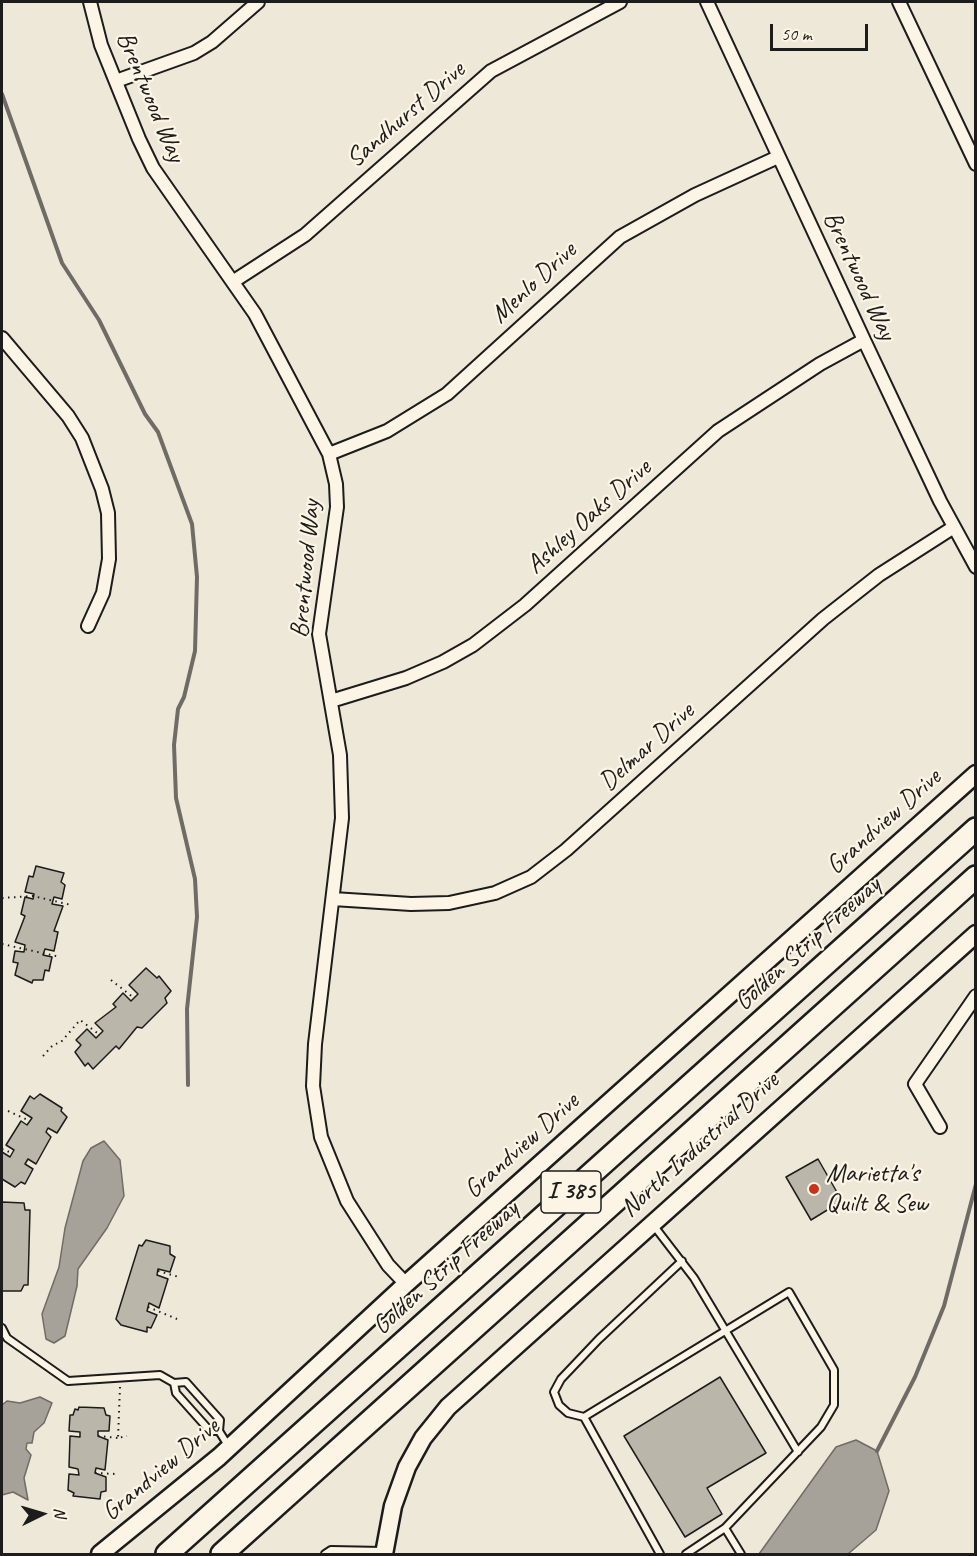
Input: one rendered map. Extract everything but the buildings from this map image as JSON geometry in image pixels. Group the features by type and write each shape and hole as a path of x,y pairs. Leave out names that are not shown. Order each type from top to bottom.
{"highway":[{"name":"Golden Strip Freeway","path":"167,1554 975,830"},
{"name":"I 385","path":"222,1554 975,877"}],"street":[{"name":"Brentwood Way","path":"90,2 101,45 153,168 255,314 329,454 336,484 337,507 320,633 342,786 333,899 315,1044 313,1086 321,1137 347,1201 388,1265 406,1284"},
{"path":"116,81 194,53 226,31 258,2"},
{"name":"Sandhurst Drive","path":"234,281 305,235 491,71 620,2"},
{"name":"Brentwood Way","path":"707,2 864,340 975,567"},
{"path":"899,2 975,161"},
{"name":"Menlo Drive","path":"329,454 387,431 447,394 620,237 695,195 778,157"},
{"path":"2,340 72,423 94,464 102,489 108,513 109,559 103,593 88,626"},
{"name":"Ashley Oaks Drive","path":"330,700 406,678 473,645 525,605 718,431 820,364 864,340"},
{"name":"Delmar Drive","path":"333,899 411,904 449,903 495,893 531,877 566,850 823,619 879,575 954,527"},
{"name":"Grandview Drive","path":"100,1554 229,1448 406,1284 975,774"},
{"name":"North Industrial Drive","path":"384,1553 393,1506 407,1467 435,1423 504,1355 975,934"},
{"path":"940,1127 915,1084 975,996"}],"lane":[{"path":"652,1223 682,1262 798,1452"},
{"path":"682,1262 599,1339 561,1379 554,1392 559,1405 568,1413 584,1417 789,1292 834,1370 834,1405 821,1427 725,1528 686,1554"},
{"path":"2,1328 4,1338 68,1381 160,1375 174,1383 186,1382 220,1420 219,1431 229,1448"},
{"path":"174,1383 176,1393 210,1431 219,1431"},
{"path":"584,1417 660,1554"},
{"path":"725,1528 741,1554"},
{"path":"325,1554 331,1550 384,1553"}],"path":[{"path":"2,898 33,896 71,905"},
{"path":"2,944 60,957"},
{"path":"111,980 134,998"},
{"path":"44,1056 53,1045 61,1042 80,1020 100,1035"},
{"path":"8,1111 30,1121"},
{"path":"2,1149 12,1153"},
{"path":"158,1271 179,1277"},
{"path":"148,1307 177,1319"},
{"path":"118,1438 120,1387"},
{"path":"99,1436 118,1438 127,1436"},
{"path":"95,1473 116,1474"}],"shaded area":[{"path":"104,1141 120,1160 124,1196 107,1228 78,1269 77,1286 65,1336 54,1343 46,1339 42,1314 59,1267 65,1228 83,1161 91,1148"},
{"path":"40,1397 52,1403 44,1423 34,1432 32,1443 27,1443 26,1449 31,1455 24,1478 28,1500 13,1492 2,1495 2,1405 7,1401 20,1403"},
{"path":"856,1440 877,1451 889,1491 876,1530 848,1554 759,1554 836,1447"}],"waterway":[{"path":"2,94 62,263 99,320 145,414 158,432 192,524 197,577 195,651 184,697 178,709 174,745 176,798 195,879 197,917 187,1009 188,1085"},
{"path":"877,1451 915,1377 944,1306 976,1184"}],"place":[{"name":"Marietta's Quilt & Sew","path":"814,1189"}]}
